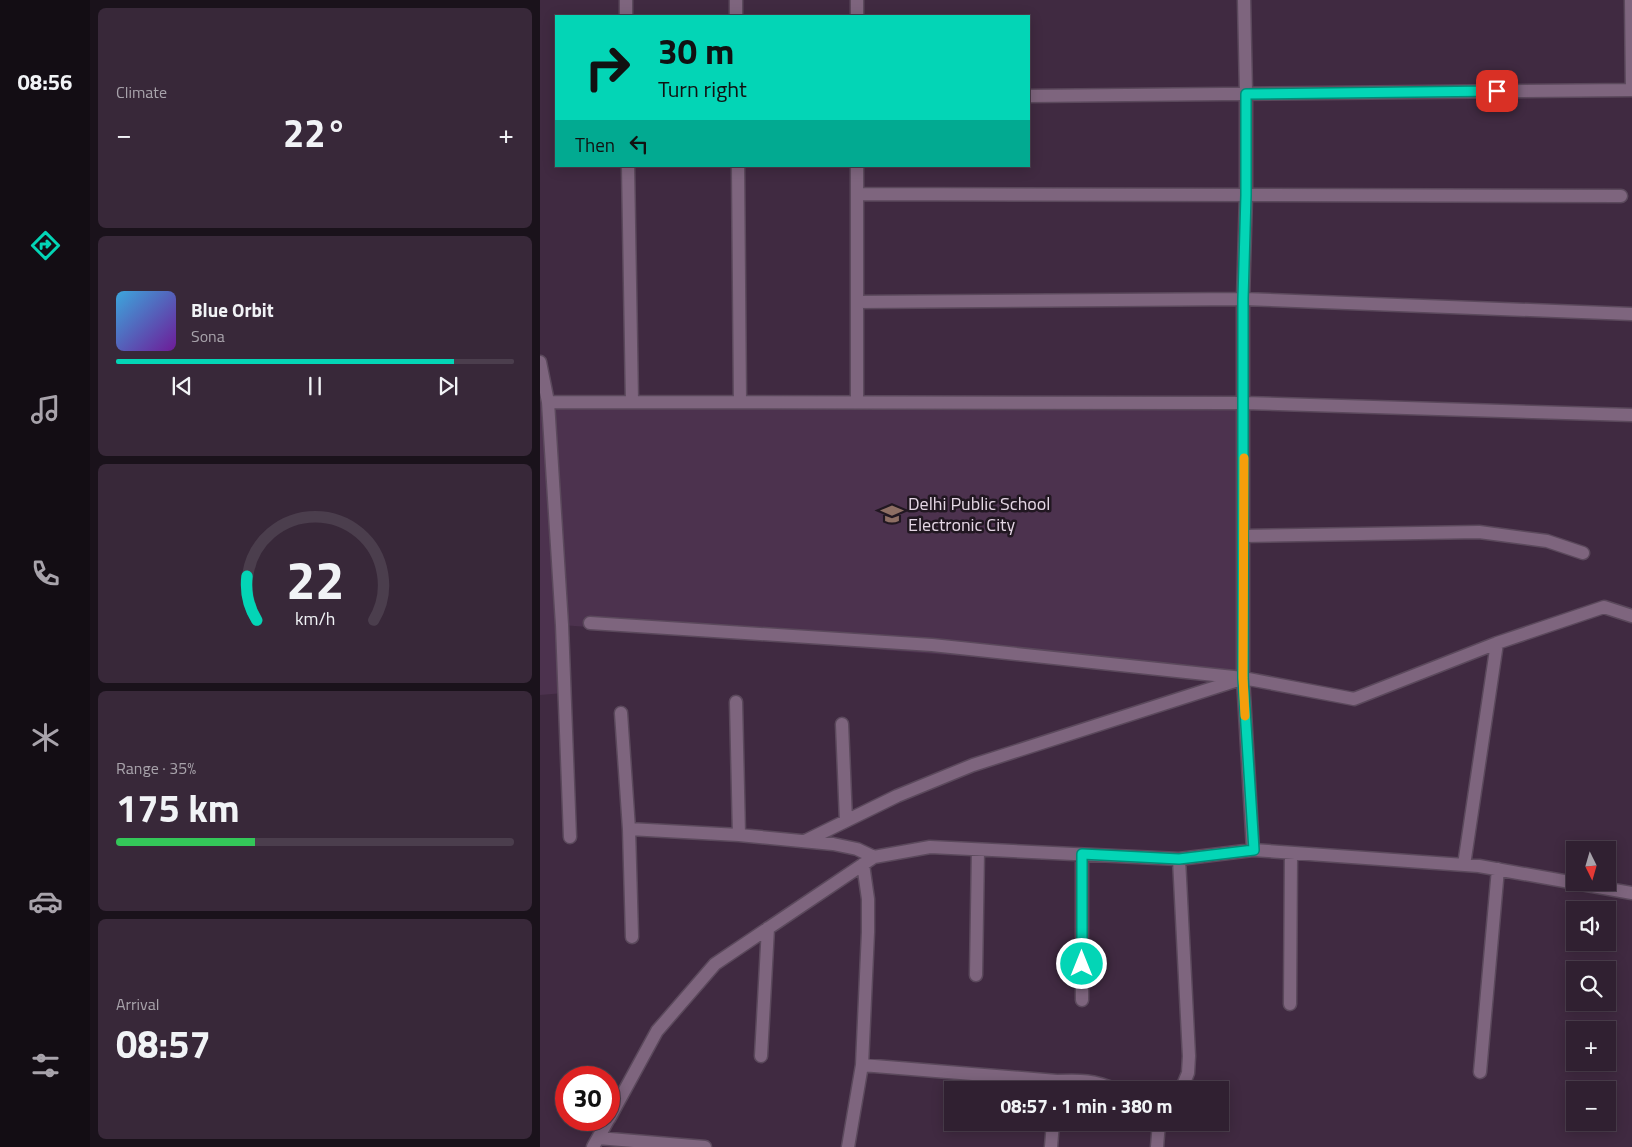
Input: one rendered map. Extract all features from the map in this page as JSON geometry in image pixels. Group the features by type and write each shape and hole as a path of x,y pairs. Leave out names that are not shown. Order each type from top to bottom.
{"street":[{"path":"626,0 626,15"},
{"path":"736,0 736,15"},
{"path":"856,0 856,15"},
{"path":"1244,0 1246,195 1243,299 1243,678 1254,850"},
{"path":"1030,96 1632,90 1631,0"},
{"path":"628,167 632,402"},
{"path":"738,167 740,402"},
{"path":"857,167 857,402"},
{"path":"857,194 1621,196"},
{"path":"857,302 1243,299 1632,314"},
{"path":"540,362 548,402 561,616 570,837"},
{"path":"548,402 1244,404 1632,415"},
{"path":"1244,536 1479,532 1547,541 1583,553"},
{"path":"590,623 932,645 1243,678 1354,700 1496,643 1604,607 1632,616"},
{"path":"1464,865 1496,643"},
{"path":"805,841 897,796 973,765 1243,678"},
{"path":"736,702 739,836"},
{"path":"621,713 630,829 632,937"},
{"path":"842,724 846,821"},
{"path":"630,829 833,844 857,849 869,860 862,1065 848,1147"},
{"path":"620,1097 657,1031 715,964 869,860 930,847 1179,859 1254,850 1464,865 1498,869 1632,893"},
{"path":"976,975 978,850"},
{"path":"1290,853 1290,1004"},
{"path":"1082,854 1082,1000"},
{"path":"1179,859 1189,1056 1188,1073 1185,1081"},
{"path":"1480,1072 1498,869"},
{"path":"761,1056 768,928"},
{"path":"862,1065 1018,1081"},
{"path":"602,1131 595,1143 706,1147"},
{"path":"1051,1147 1052,1131"},
{"path":"1157,1147 1158,1131"}],"shaded area":[{"name":"Delhi Public School Electronic City","path":"540,362 548,402 1244,403 1243,678 562,625 564,693 540,695"}],"slow traffic":[{"path":"1244,458 1243,678 1245,716"}],"place":[{"name":"Delhi Public School Electronic City","path":"892,514"}],"route":[{"path":"1082,964 1082,854 1179,859 1254,850 1243,678 1243,299 1246,94 1497,91"}]}
